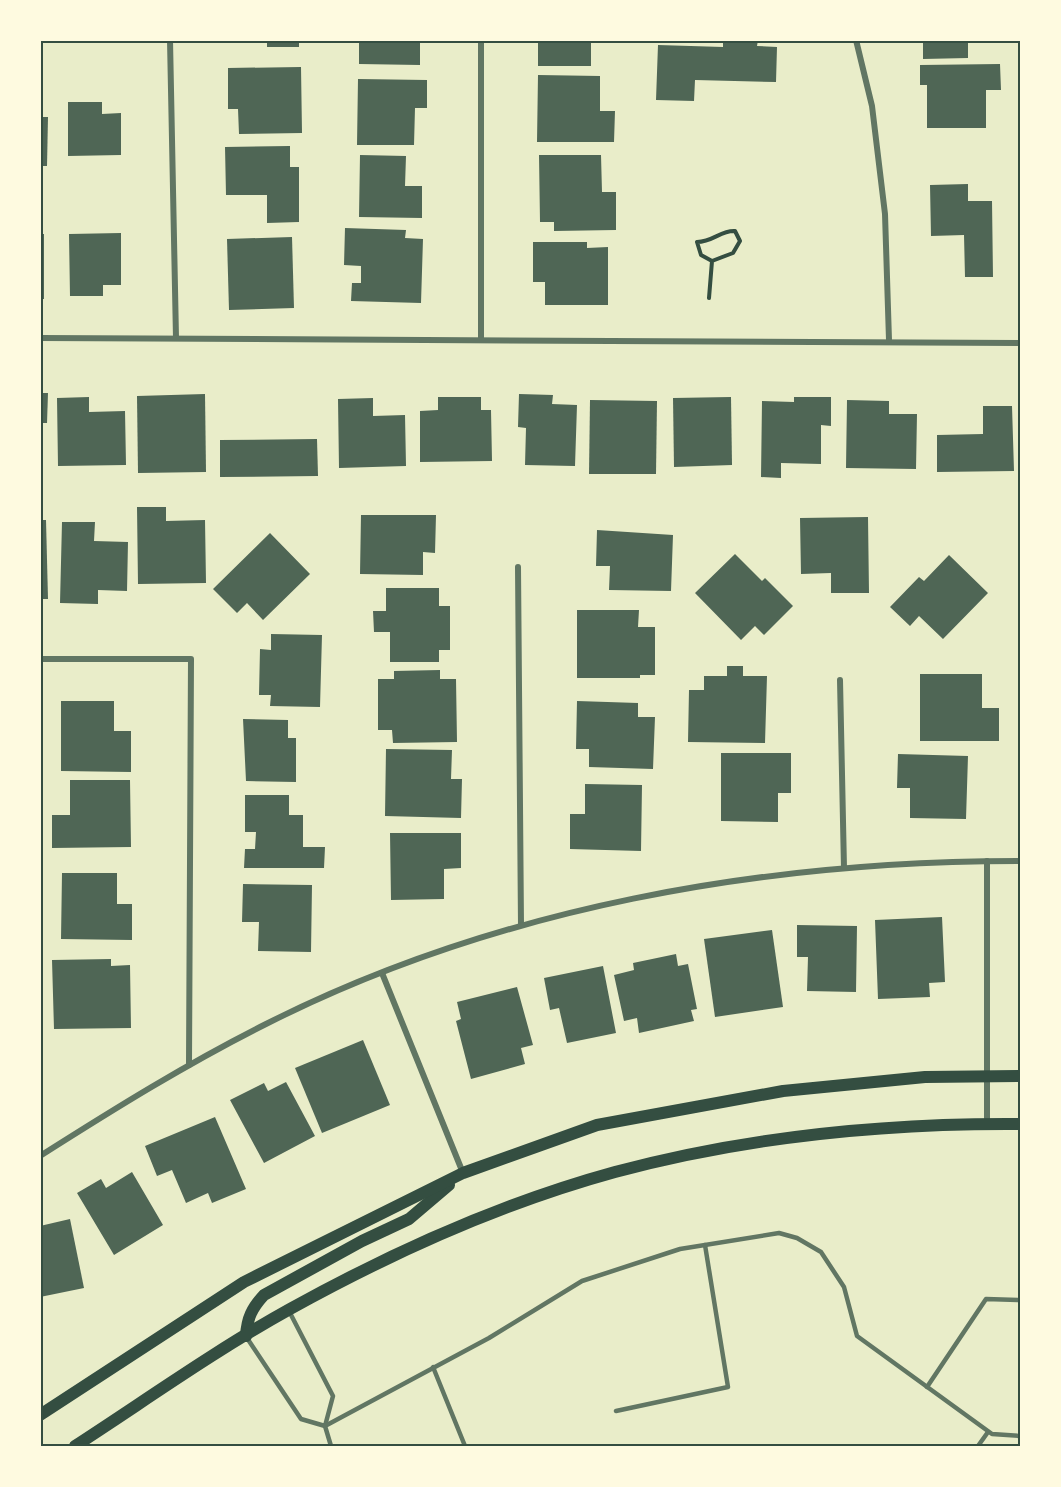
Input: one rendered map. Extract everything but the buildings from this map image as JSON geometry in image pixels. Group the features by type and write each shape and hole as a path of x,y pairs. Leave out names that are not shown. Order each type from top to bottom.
{"main road":[{"path":"40,1415 244,1282 464,1173 597,1125 690,1106 857,1083 987,1075 1020,1076"},
{"path":"75,1446 289,1310 382,1261 537,1197 616,1172 787,1138 928,1125 1020,1124"},
{"path":"246,1336 247,1320 264,1295 362,1241 409,1219 464,1173"}],"street":[{"path":"170,40 176,338"},
{"path":"482,40 482,339"},
{"path":"856,40 872,106 885,214 889,340"},
{"path":"40,338 889,340 1020,343"},
{"path":"518,567 521,925"},
{"path":"40,659 191,659 189,1065"},
{"path":"840,680 844,868"},
{"path":"987,861 987,1124"},
{"path":"40,1156 189,1065 268,1023 382,973 521,925 733,879 844,868 1020,861"},
{"path":"382,973 464,1173"}],"lane":[{"path":"246,1336 301,1419 325,1426 489,1338 582,1281 680,1249 779,1233 797,1238 821,1252 844,1287 857,1336 988,1431 1020,1436"},
{"path":"616,1411 728,1387 705,1245"},
{"path":"927,1387 987,1299 1020,1300"},
{"path":"289,1310 333,1396 325,1426 331,1446"},
{"path":"433,1367 465,1446"},
{"path":"978,1446 988,1431"}],"path":[{"path":"728,230 735,231 740,241 733,253 712,261 701,255 697,243 710,243 728,230"},
{"path":"710,298 712,261"}]}
